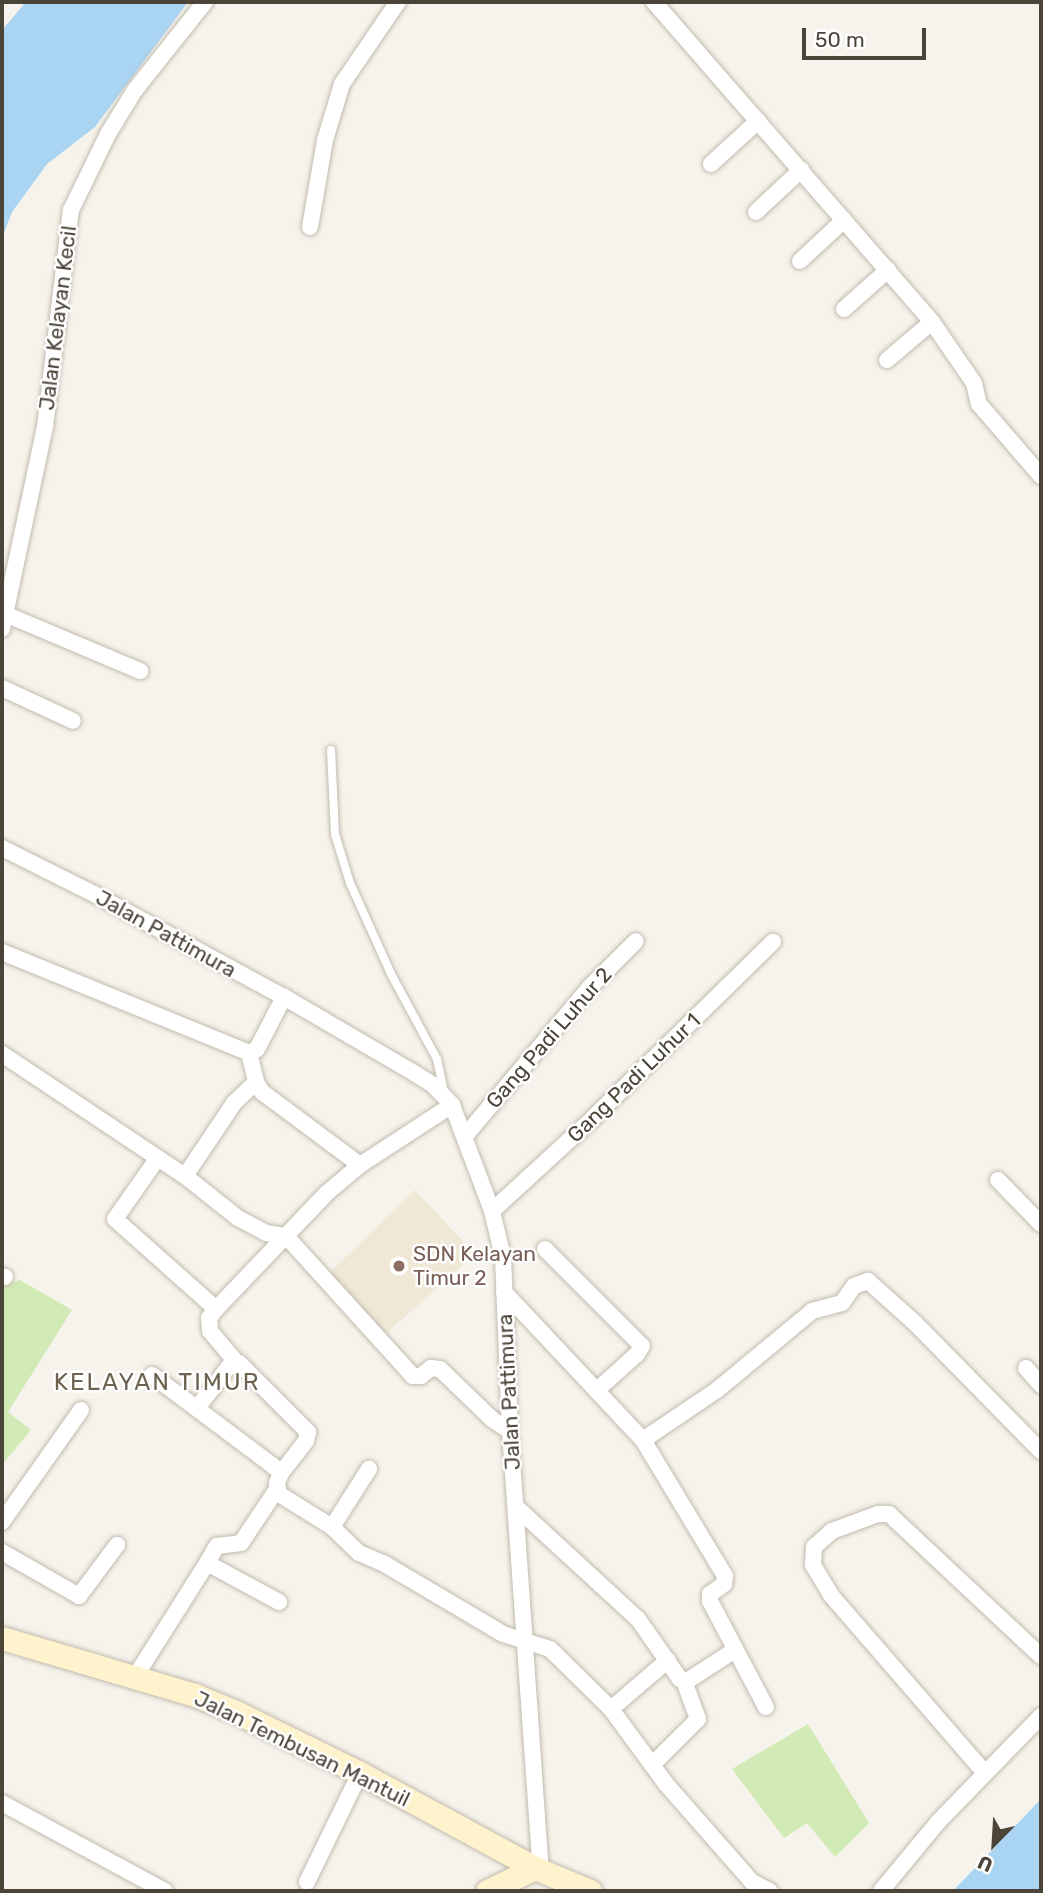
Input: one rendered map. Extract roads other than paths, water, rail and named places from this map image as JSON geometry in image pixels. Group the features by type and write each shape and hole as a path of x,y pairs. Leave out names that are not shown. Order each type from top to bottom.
{"street":[{"name":"Jalan Kelayan Kecil","path":"3,624 45,427 71,210 108,134 135,90 205,2"},
{"path":"310,227 325,139 342,84 398,2"},
{"path":"654,2 932,322 974,383 979,404 1041,476"},
{"path":"711,164 758,121"},
{"path":"756,212 801,170"},
{"path":"800,261 844,220"},
{"path":"844,309 888,270"},
{"path":"887,360 932,322"},
{"path":"3,624 140,671"},
{"path":"2,688 73,721"},
{"name":"Jalan Pattimura","path":"2,848 94,894 284,997 414,1073 449,1101 465,1136 492,1211 503,1257 510,1431 538,1869"},
{"name":"Gang Padi Luhur 2","path":"465,1136 589,988 636,940"},
{"name":"Gang Padi Luhur 1","path":"492,1211 593,1118 773,942"},
{"path":"2,952 249,1053 257,1049 284,997"},
{"path":"249,1053 256,1082 271,1100 360,1165"},
{"path":"2,1054 185,1176 238,1218 266,1233 286,1236 412,1376 421,1376 431,1368 440,1369 492,1419 510,1431"},
{"path":"185,1176 234,1104 256,1082"},
{"path":"135,1676 216,1546 241,1543 306,1441 308,1432 236,1362 210,1331 209,1318 309,1209 360,1165 449,1101"},
{"path":"157,1159 115,1219 216,1309"},
{"path":"998,1180 1041,1224"},
{"path":"545,1249 642,1346 637,1354 597,1390"},
{"path":"643,1440 717,1390 812,1311 842,1303 854,1286 868,1281 915,1322 1041,1451"},
{"path":"504,1292 643,1440 725,1576 724,1584 709,1596 766,1707"},
{"path":"197,1408 236,1362"},
{"path":"1026,1368 1041,1385"},
{"path":"152,1375 197,1408 279,1481 279,1494 332,1527 359,1553 383,1563 503,1634 550,1649 611,1709 749,1887 770,1891"},
{"path":"2,1522 81,1409"},
{"path":"332,1527 369,1469"},
{"path":"516,1507 638,1619 684,1681 698,1719 652,1765"},
{"path":"985,1773 831,1595 813,1565 814,1547 832,1531 878,1514 889,1514 1041,1656"},
{"path":"2,1552 79,1597 117,1545"},
{"path":"207,1563 279,1602"},
{"name":"Jalan Tembusan Mantuil","path":"2,1638 135,1676 238,1713 360,1773 538,1869 590,1891"},
{"path":"684,1681 735,1650"},
{"path":"611,1709 667,1660"},
{"path":"881,1891 939,1822 1041,1716"},
{"path":"307,1882 360,1773"},
{"path":"2,1803 165,1891"},
{"path":"487,1891 538,1869"}],"lane":[{"path":"331,750 335,834 350,883 391,974 437,1059 449,1101"}],"water":[{"path":"26,2 188,2 95,127 47,164 12,212 2,238 2,30"},
{"path":"1041,1799 1041,1891 953,1891"}],"place":[{"name":"SDN Kelayan Timur 2","path":"399,1266"}],"district":[{"name":"KELAYAN TIMUR","path":"157,1383"}]}
